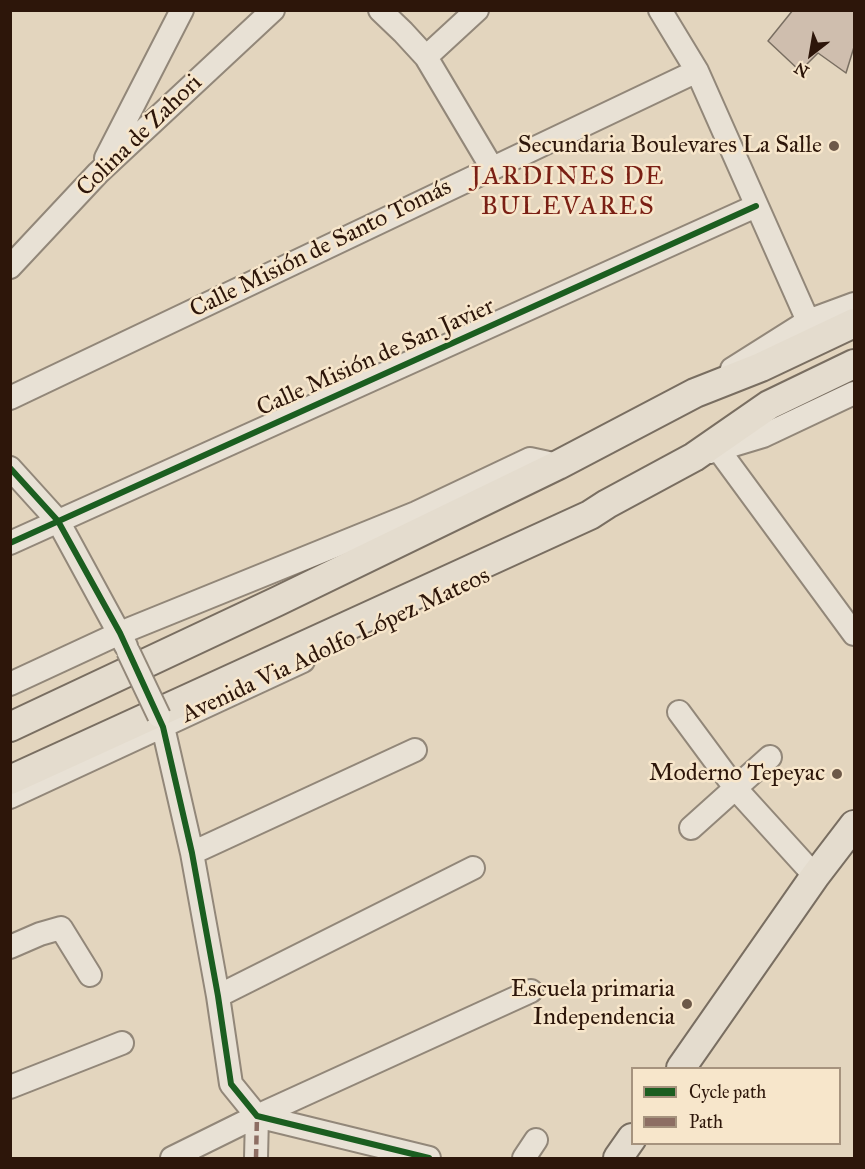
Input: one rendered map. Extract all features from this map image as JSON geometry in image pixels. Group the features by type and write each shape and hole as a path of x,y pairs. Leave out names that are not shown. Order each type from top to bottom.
{"main road":[{"path":"10,727 289,596 558,465 695,393 761,367 855,322"},
{"name":"Avenida Via Adolfo López Mateos","path":"10,780 590,515 706,453 769,405 855,364"},
{"path":"682,1067 815,876 855,825"},
{"path":"618,1158 631,1141"}],"street":[{"path":"98,173 182,10"},
{"name":"Colina de Zahori","path":"10,267 98,173 273,10"},
{"path":"380,10 426,57 492,168"},
{"path":"426,57 477,10"},
{"path":"660,10 697,70 808,321"},
{"name":"Calle Misión de Santo Tomás","path":"10,398 697,70"},
{"name":"Calle Misión de San Javier","path":"10,543 756,206"},
{"path":"695,393 808,321 855,304"},
{"path":"855,393 763,436 706,453 855,634"},
{"path":"10,684 124,642 416,513 530,459 558,465"},
{"path":"10,468 58,521 124,642 161,721 192,853 218,996 231,1084 257,1116 429,1158"},
{"name":"Avenida Via Adolfo López Mateos","path":"10,797 161,721 567,538 590,515"},
{"path":"679,712 736,789 815,876"},
{"path":"192,853 415,750"},
{"path":"692,828 770,757"},
{"path":"218,996 473,868"},
{"path":"10,947 61,928 90,975"},
{"path":"172,1158 257,1116 531,991"},
{"path":"10,1087 122,1043"},
{"path":"256,1158 257,1116"}],"building":[{"path":"793,10 854,10 854,47 846,73 818,53 800,71 768,41"}],"marked path":[{"path":"256,1158 257,1116"}],"cycle path":[{"path":"10,543 756,206"},
{"path":"10,468 58,521 120,633 163,727 192,853 218,996 231,1084 257,1116 429,1158"}],"place":[{"name":"Secundaria Boulevares La Salle","path":"834,146"},
{"name":"Moderno Tepeyac","path":"837,774"},
{"name":"Escuela primaria Independencia","path":"687,1004"}],"district":[{"name":"JARDINES DE BULEVARES","path":"568,193"}]}
